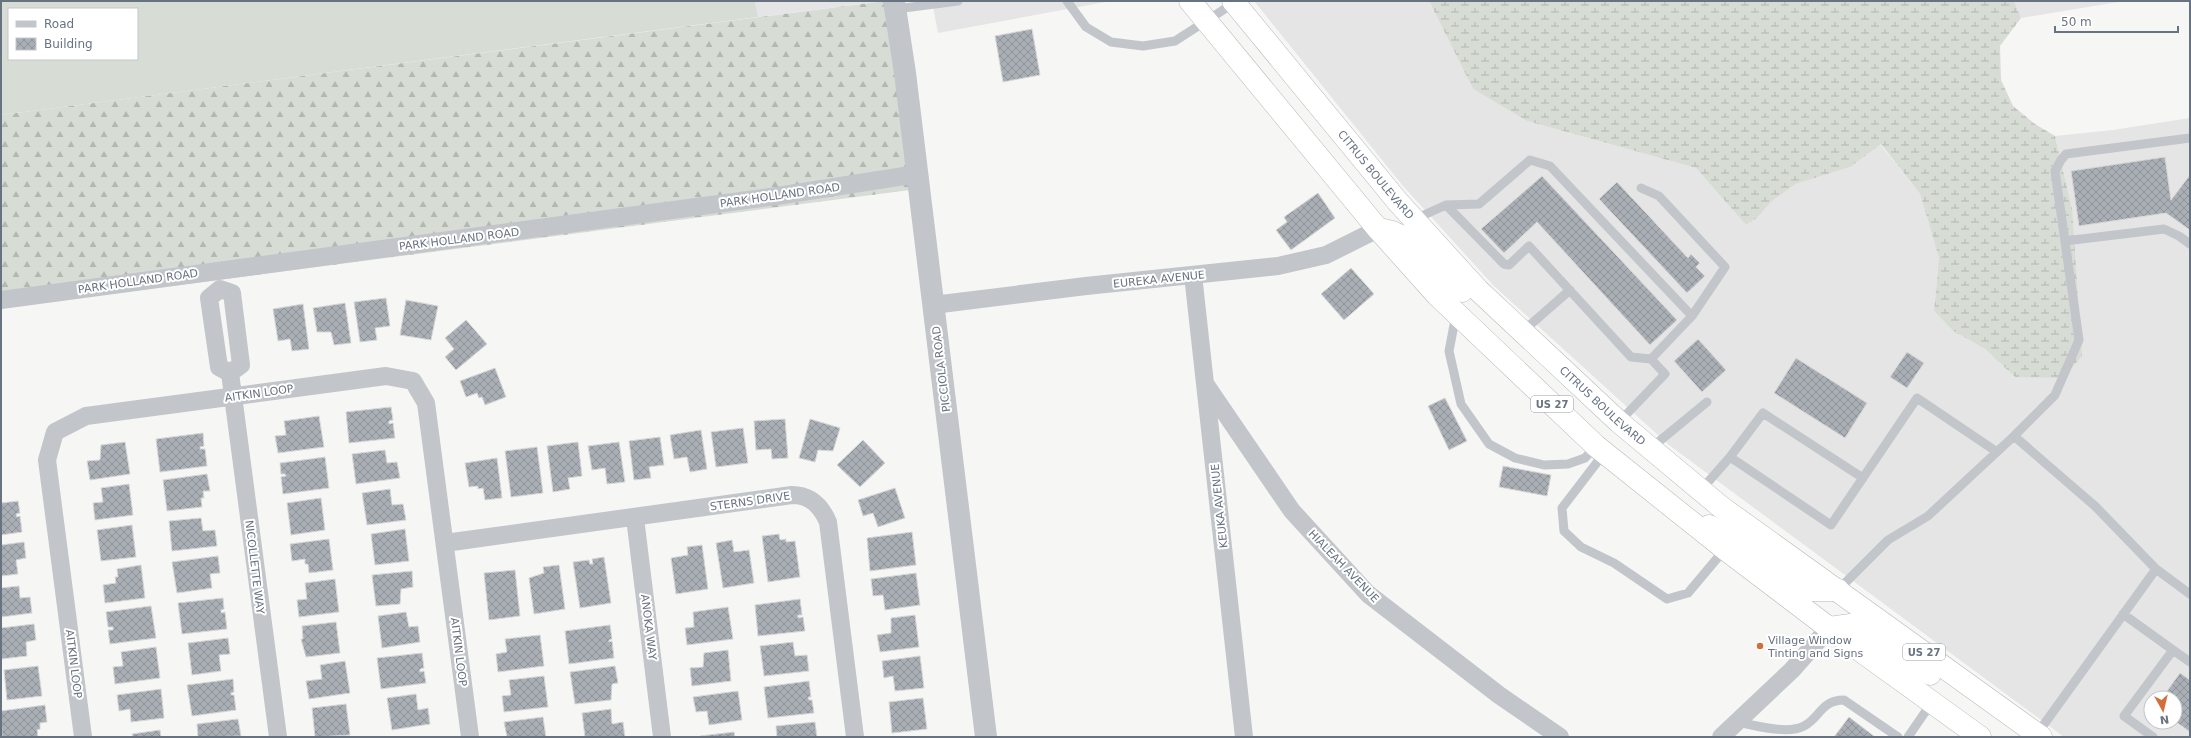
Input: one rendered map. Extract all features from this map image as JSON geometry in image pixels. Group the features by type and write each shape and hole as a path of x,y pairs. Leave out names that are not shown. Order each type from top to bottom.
{"highway":[{"name":"US 27","path":"1190,1 1378,229 1459,318 1600,449 1679,513 1830,628 1980,737"},
{"name":"CITRUS BOULEVARD","path":"1233,2 1398,202 1415,218 1478,290 1521,332 1619,422 1745,525 1838,590 2039,736"},
{"path":"1251,75 1310,128 1360,189 1379,207 1415,218"},
{"path":"1378,229 1392,232 1408,239 1500,329 1551,360"},
{"path":"1679,513 1737,539 1801,587 1813,590 1838,590"},
{"path":"1830,628 1851,625 1869,634 1950,689 2009,713"}],"street":[{"name":"PICCIOLA ROAD","path":"895,5 934,305 986,737"},
{"name":"PARK HOLLAND ROAD","path":"1,300 778,196 917,174"},
{"name":"EUREKA AVENUE","path":"934,305 1278,266 1326,255 1378,229"},
{"name":"NICOLLETTE WAY","path":"217,271 220,289 209,298 219,367 230,374 234,397 278,737"},
{"name":"KEUKA AVENUE","path":"1193,275 1244,737"},
{"name":"AITKIN LOOP","path":"83,737 47,460 55,432 86,416 386,376 413,381 426,403 470,737"},
{"name":"HIALEAH AVENUE","path":"1206,385 1292,511 1368,594 1499,695 1560,737"},
{"name":"STERNS DRIVE","path":"445,543 635,518 792,495 801,495 814,501 819,506 828,522 855,737"},
{"name":"ANOKA WAY","path":"635,518 662,737"},
{"path":"1721,737 1792,670 1830,628"}],"lane":[{"path":"895,5 958,1"},
{"path":"1067,1 1086,27 1111,42 1143,46 1175,41 1233,2"},
{"path":"1838,590 1888,540 1928,516 2014,436 2054,395 2079,340 2055,171 2061,160 2066,154 2190,138"},
{"path":"1415,218 1446,205 1479,204 1530,160 1550,166 1692,316"},
{"path":"1641,188 1659,196 1725,267 1692,316 1651,359"},
{"path":"1446,205 1504,264 1509,265 1529,246 1631,357 1651,359 1665,374 1619,422"},
{"path":"2065,241 2164,229 2179,236 2190,244"},
{"path":"1521,332 1570,290"},
{"path":"1459,318 1454,325 1450,351 1461,404 1489,444 1515,458 1544,465 1568,464 1585,458 1600,449"},
{"path":"1730,456 1831,524 1917,398 1997,452"},
{"path":"1650,448 1707,402"},
{"path":"1701,490 1730,456 1763,413 1863,478"},
{"path":"2014,436 2096,507 2156,569 2190,594"},
{"path":"1600,449 1562,508 1564,531 1581,547 1614,563 1667,599 1688,593 1725,549"},
{"path":"2039,736 2123,614 2156,569"},
{"path":"2123,614 2190,662"},
{"path":"2153,737 2124,716 2173,650"},
{"path":"1737,722 1762,727 1793,729 1804,726 1822,708 1835,700 1844,700 1898,737"},
{"path":"1908,737 1932,702"}],"shaded area":[{"path":"755,1 883,1 758,17"},
{"path":"932,1 1111,1 938,33"},
{"path":"1254,1 1429,1 1473,89 1527,121 1696,168 1746,225 1757,218 1772,201 1796,184 1850,167 1880,144 1920,194 1939,258 1934,311 1953,331 1985,349 2015,377 2072,208 2055,136 2113,130 2190,118 2190,737 2064,737 1669,445 1494,286 1403,186"},
{"path":"2014,1 2124,1 2021,18"}],"green space":[{"path":"1,1 755,1 758,17 1,115"},
{"path":"885,1 910,190 1,308 1,115"},
{"path":"1429,1 2014,1 2021,18 2000,46 2001,80 2013,106 2035,124 2055,136 2072,208 2082,356 2063,378 2015,377 1985,349 1953,331 1934,311 1939,258 1920,194 1881,144 1850,167 1796,184 1772,201 1757,218 1746,225 1696,168 1527,121 1473,89"}],"building":[{"path":"1032,29 1040,75 1003,82 995,36"},
{"path":"2165,157 2171,200 2190,175 2190,230 2166,213 2079,226 2071,171"},
{"path":"1542,176 1677,320 1650,345 1537,222 1504,253 1481,229"},
{"path":"1617,182 1688,258 1691,254 1700,263 1696,267 1705,276 1687,293 1599,199"},
{"path":"1318,193 1335,218 1291,250 1276,230 1287,222 1284,217"},
{"path":"1351,268 1374,294 1344,320 1321,294"},
{"path":"386,298 390,326 375,328 377,340 360,342 354,302"},
{"path":"406,300 438,306 431,340 400,335"},
{"path":"345,303 351,343 334,345 331,332 317,332 313,308"},
{"path":"303,304 309,349 292,351 290,339 278,341 273,309"},
{"path":"466,320 487,344 456,370 445,357 454,349 445,338"},
{"path":"1698,339 1726,370 1702,392 1674,361"},
{"path":"1907,352 1924,363 1907,388 1890,377"},
{"path":"1796,358 1867,403 1845,438 1774,393"},
{"path":"495,368 506,397 485,405 482,397 479,398 477,393 466,397 460,381"},
{"path":"1445,398 1467,441 1449,450 1428,406"},
{"path":"391,407 393,420 389,421 389,424 393,423 395,438 349,443 346,412"},
{"path":"319,416 324,447 278,453 275,436 286,435 284,421"},
{"path":"785,419 788,458 772,459 771,449 756,450 754,421"},
{"path":"810,419 840,428 833,451 818,450 815,462 799,458"},
{"path":"743,428 748,463 716,467 711,432"},
{"path":"701,430 707,469 690,472 687,457 674,459 670,435"},
{"path":"203,433 204,446 200,447 200,449 205,449 207,466 160,472 156,439"},
{"path":"660,437 664,465 649,467 651,478 634,480 629,441"},
{"path":"863,440 885,463 860,487 837,465"},
{"path":"125,442 130,474 90,480 87,461 100,460 101,445"},
{"path":"578,442 582,476 568,478 570,489 553,492 547,446"},
{"path":"619,442 625,482 607,484 605,468 592,470 588,446"},
{"path":"537,447 543,493 511,497 505,451"},
{"path":"385,450 387,463 397,462 400,478 356,484 352,454"},
{"path":"325,457 329,488 283,494 281,477 286,476 285,474 281,474 280,463"},
{"path":"497,458 502,498 485,500 483,488 478,489 478,486 469,487 465,463"},
{"path":"1503,466 1551,475 1547,496 1499,487"},
{"path":"207,474 210,491 203,491 204,498 201,498 202,507 167,511 163,480"},
{"path":"129,484 133,515 95,520 93,503 103,502 101,488"},
{"path":"895,488 905,518 878,527 873,513 863,516 858,500"},
{"path":"390,489 392,505 403,504 406,520 367,525 362,493"},
{"path":"321,498 325,530 291,535 287,503"},
{"path":"18,501 20,513 16,514 17,517 20,516 22,532 1,535 1,503"},
{"path":"201,518 203,531 215,530 217,546 172,551 169,521"},
{"path":"132,525 136,557 101,561 97,530"},
{"path":"405,529 409,561 375,565 371,534"},
{"path":"912,532 916,565 870,571 867,538"},
{"path":"779,534 780,540 786,539 786,542 795,541 800,577 768,582 762,536"},
{"path":"329,539 333,570 309,573 308,564 305,564 305,559 292,561 290,544"},
{"path":"732,540 734,552 749,550 754,583 723,588 716,543"},
{"path":"24,542 26,558 16,560 18,574 1,576 1,545"},
{"path":"702,545 708,589 676,594 671,558 688,555 687,547"},
{"path":"218,556 220,573 210,574 212,588 177,593 172,562"},
{"path":"604,557 611,603 580,608 573,562 589,560 590,564 593,564 592,559"},
{"path":"141,565 145,598 105,603 103,585 116,583 115,577 118,577 117,569"},
{"path":"559,565 565,609 534,614 529,578 544,573 543,567"},
{"path":"515,570 520,616 489,620 484,573"},
{"path":"412,571 413,587 401,589 400,604 376,606 372,575"},
{"path":"916,573 920,605 885,610 883,595 873,596 871,579"},
{"path":"335,579 339,612 299,617 297,600 307,599 305,583"},
{"path":"19,586 20,598 30,597 32,613 1,617 1,588"},
{"path":"223,598 224,609 221,610 221,613 225,612 227,629 182,634 178,603"},
{"path":"800,599 802,615 798,615 798,618 803,617 805,631 758,636 755,605"},
{"path":"151,606 156,638 110,644 108,630 113,630 113,627 108,627 106,612"},
{"path":"728,607 733,639 687,645 685,628 694,627 693,612"},
{"path":"406,612 409,627 418,626 420,642 382,648 378,616"},
{"path":"915,615 919,647 880,652 877,635 891,633 891,618"},
{"path":"336,622 340,653 306,657 301,639 303,639 302,626"},
{"path":"34,624 36,640 26,642 27,656 1,659 1,628"},
{"path":"610,625 612,639 609,640 609,642 612,641 614,658 569,664 565,631"},
{"path":"540,635 544,666 498,672 496,654 507,652 505,639"},
{"path":"228,638 230,654 219,655 221,671 192,675 188,643"},
{"path":"793,642 795,656 807,655 809,671 764,676 760,646"},
{"path":"156,647 160,678 115,684 113,667 123,666 121,652"},
{"path":"728,650 731,681 692,686 690,668 703,667 704,653"},
{"path":"422,653 424,668 420,669 420,672 424,671 426,683 381,689 377,658"},
{"path":"920,656 924,688 895,691 893,676 884,678 882,661"},
{"path":"345,661 350,693 309,699 306,681 322,679 320,665"},
{"path":"38,666 42,696 7,700 4,670"},
{"path":"615,666 618,683 612,684 611,700 575,704 570,672"},
{"path":"2180,673 2190,680 2190,732 2183,727 2183,690 2168,690"},
{"path":"544,676 548,707 504,712 502,696 511,695 509,680"},
{"path":"233,679 234,692 231,693 231,695 234,695 236,710 192,716 187,685"},
{"path":"809,681 811,697 808,697 809,700 812,700 814,713 768,718 764,687"},
{"path":"161,689 164,718 131,722 130,709 119,711 117,695"},
{"path":"738,691 742,720 709,725 707,711 696,712 693,697"},
{"path":"416,694 418,710 428,708 430,724 392,730 387,698"},
{"path":"923,698 927,729 892,733 889,702"},
{"path":"346,704 350,735 315,737 312,708"},
{"path":"45,705 47,722 40,723 40,729 37,730 38,737 2,737 1,711"},
{"path":"611,709 612,724 623,722 625,737 585,737 582,713"},
{"path":"543,717 546,737 507,737 504,722"},
{"path":"1849,717 1875,737 1834,737"},
{"path":"238,719 241,736 198,737 197,724"},
{"path":"815,722 817,737 777,737 776,726"},
{"path":"160,730 161,737 133,737 132,734"},
{"path":"734,732 735,737 700,737 700,736"}],"place":[{"name":"Village Window Tinting and Signs","path":"1760,646"}]}
